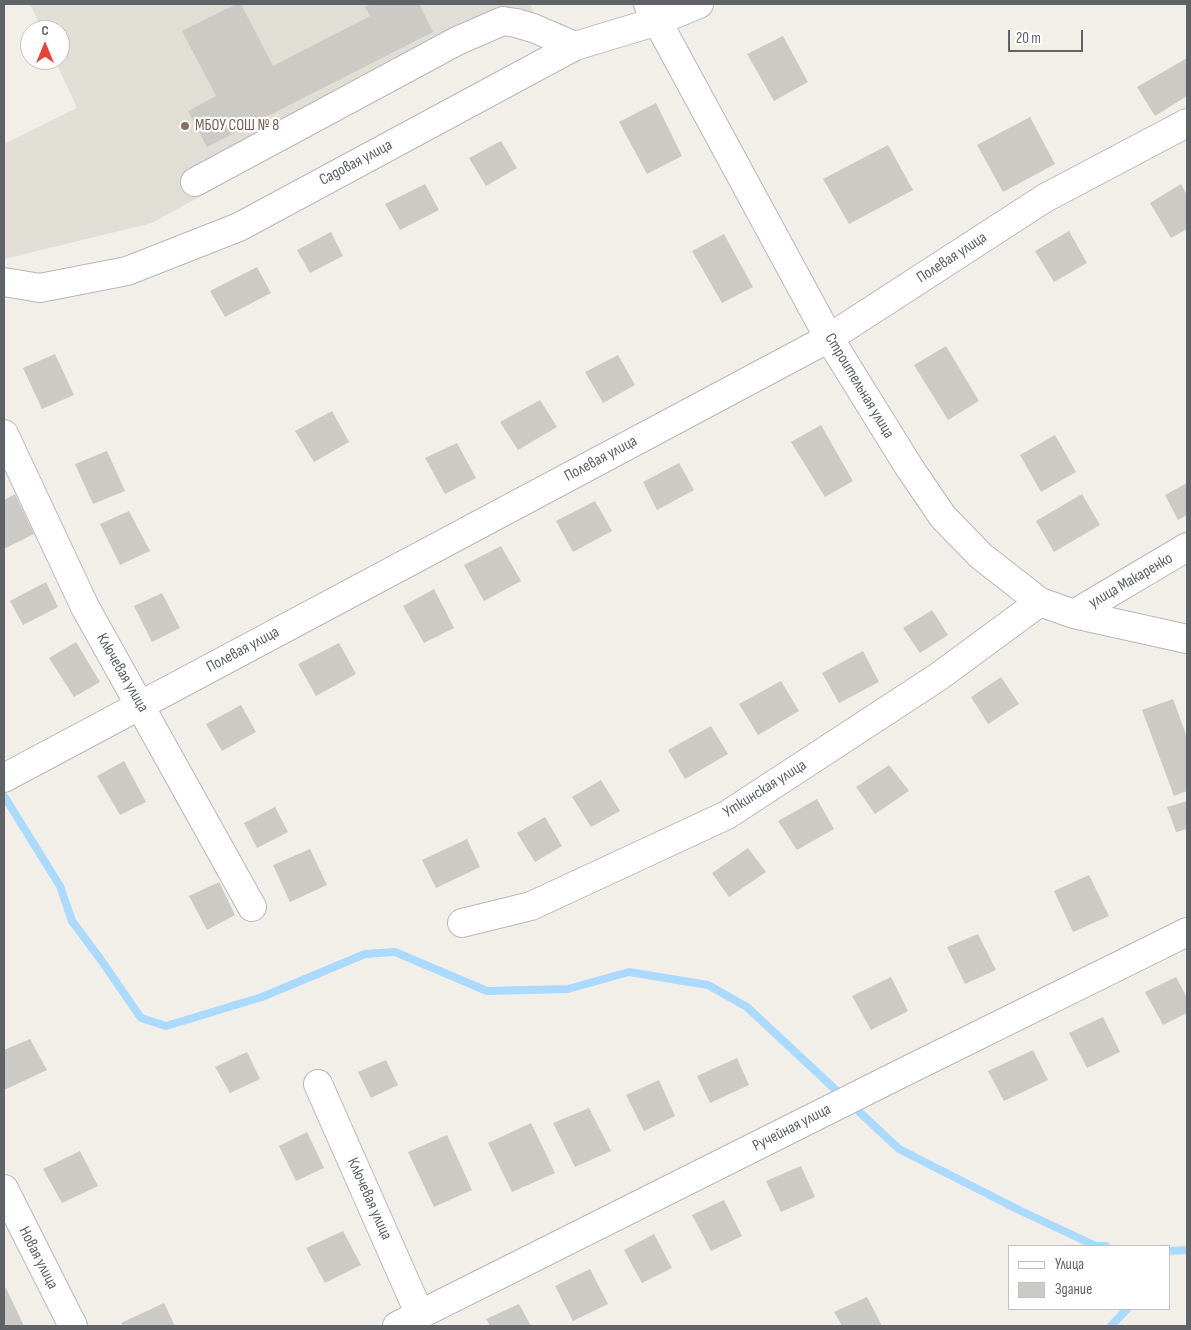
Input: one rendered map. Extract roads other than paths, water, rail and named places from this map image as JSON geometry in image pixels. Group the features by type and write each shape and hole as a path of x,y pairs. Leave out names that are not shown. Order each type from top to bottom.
{"street":[{"name":"Садовая улица","path":"4,282 40,288 127,271 239,227 575,46 653,12 699,4"},
{"name":"Строительная улица","path":"653,12 829,338 909,467 943,517 981,556 1040,602 1074,614 1187,639"},
{"path":"195,182 457,41 504,21 533,28 575,46"},
{"name":"Полевая улица","path":"9,775 829,338 1045,198 1187,123"},
{"name":"Ключевая улица","path":"4,434 84,607 252,906"},
{"name":"улица Макаренко","path":"1074,614 1187,547"},
{"name":"Уткинская улица","path":"462,923 531,906 727,815 938,677 1040,602"},
{"name":"Ручейная улица","path":"408,1320 1187,932"},
{"name":"Ключевая улица","path":"318,1084 408,1320"},
{"name":"Новая улица","path":"4,1189 73,1326"}],"waterway":[{"path":"4,796 60,886 72,921 141,1018 166,1026 262,997 365,954 395,952 487,991 568,989 629,972 708,985 747,1007 899,1149 1021,1211 1094,1245"},
{"path":"1171,1251 1187,1250"},
{"path":"1111,1326 1126,1310"}],"place":[{"name":"МБОУ СОШ № 8","path":"185,126"}]}
